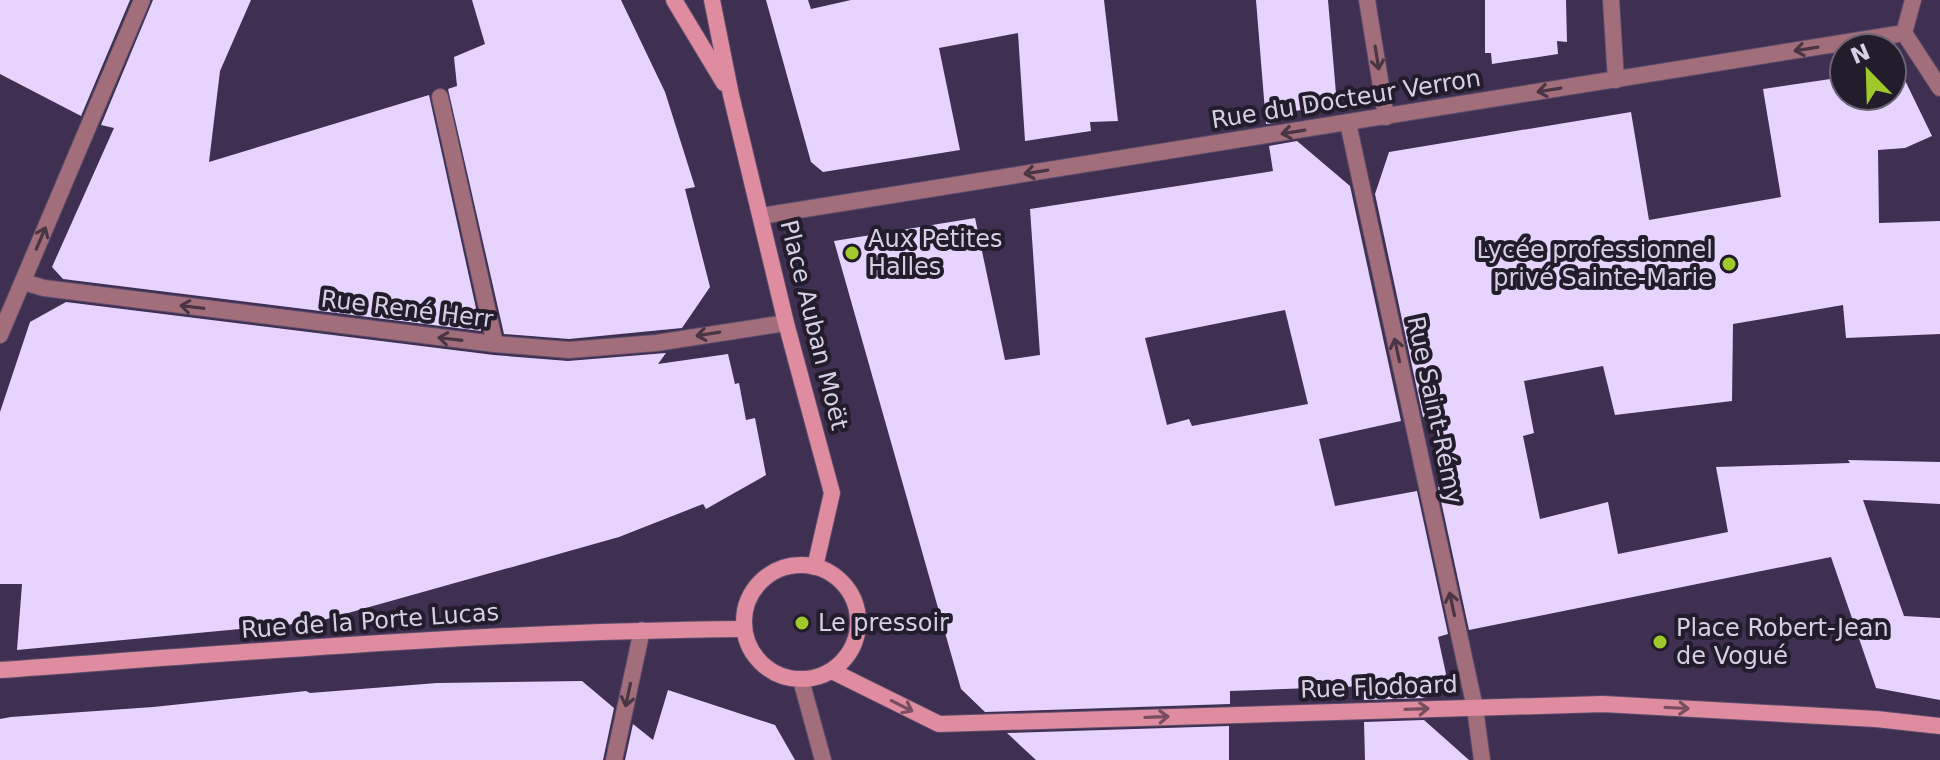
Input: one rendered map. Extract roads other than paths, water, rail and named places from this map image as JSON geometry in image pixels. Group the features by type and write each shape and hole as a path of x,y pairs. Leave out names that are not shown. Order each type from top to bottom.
{"main road":[{"path":"674,0 731,95"},
{"path":"712,0 731,95"},
{"name":"Place Auban Moët","path":"731,95 786,323 832,493 815,567"},
{"path":"796,565 815,567 843,583 853,597 858,613 858,629 853,646 832,671 801,680 784,678 757,660 748,645 744,611 751,594 778,569 796,565"},
{"name":"Rue de la Porte Lucas","path":"0,670 360,644 642,630 744,629"},
{"name":"Rue Flodoard","path":"832,671 939,724 1603,704 1876,719 1940,726"}],"street":[{"path":"0,335 142,0"},
{"path":"1367,0 1386,117"},
{"path":"1611,0 1616,80"},
{"path":"1904,32 1913,0"},
{"path":"1908,39 1940,88"},
{"name":"Rue du Docteur Verron","path":"761,216 1828,45"},
{"path":"440,97 495,344"},
{"name":"Rue Saint-Rémy","path":"1348,123 1475,708 1482,760"},
{"name":"Rue René Herr","path":"23,282 44,288 495,344 569,350 656,343 786,323"},
{"path":"614,760 642,630"},
{"path":"801,680 823,760"}],"place":[{"name":"Aux Petites Halles","path":"852,253"},
{"name":"Lycée professionnel privé Sainte-Marie","path":"1729,264"},
{"name":"Le pressoir","path":"802,623"},
{"name":"Place Robert-Jean de Vogué","path":"1660,642"}]}
